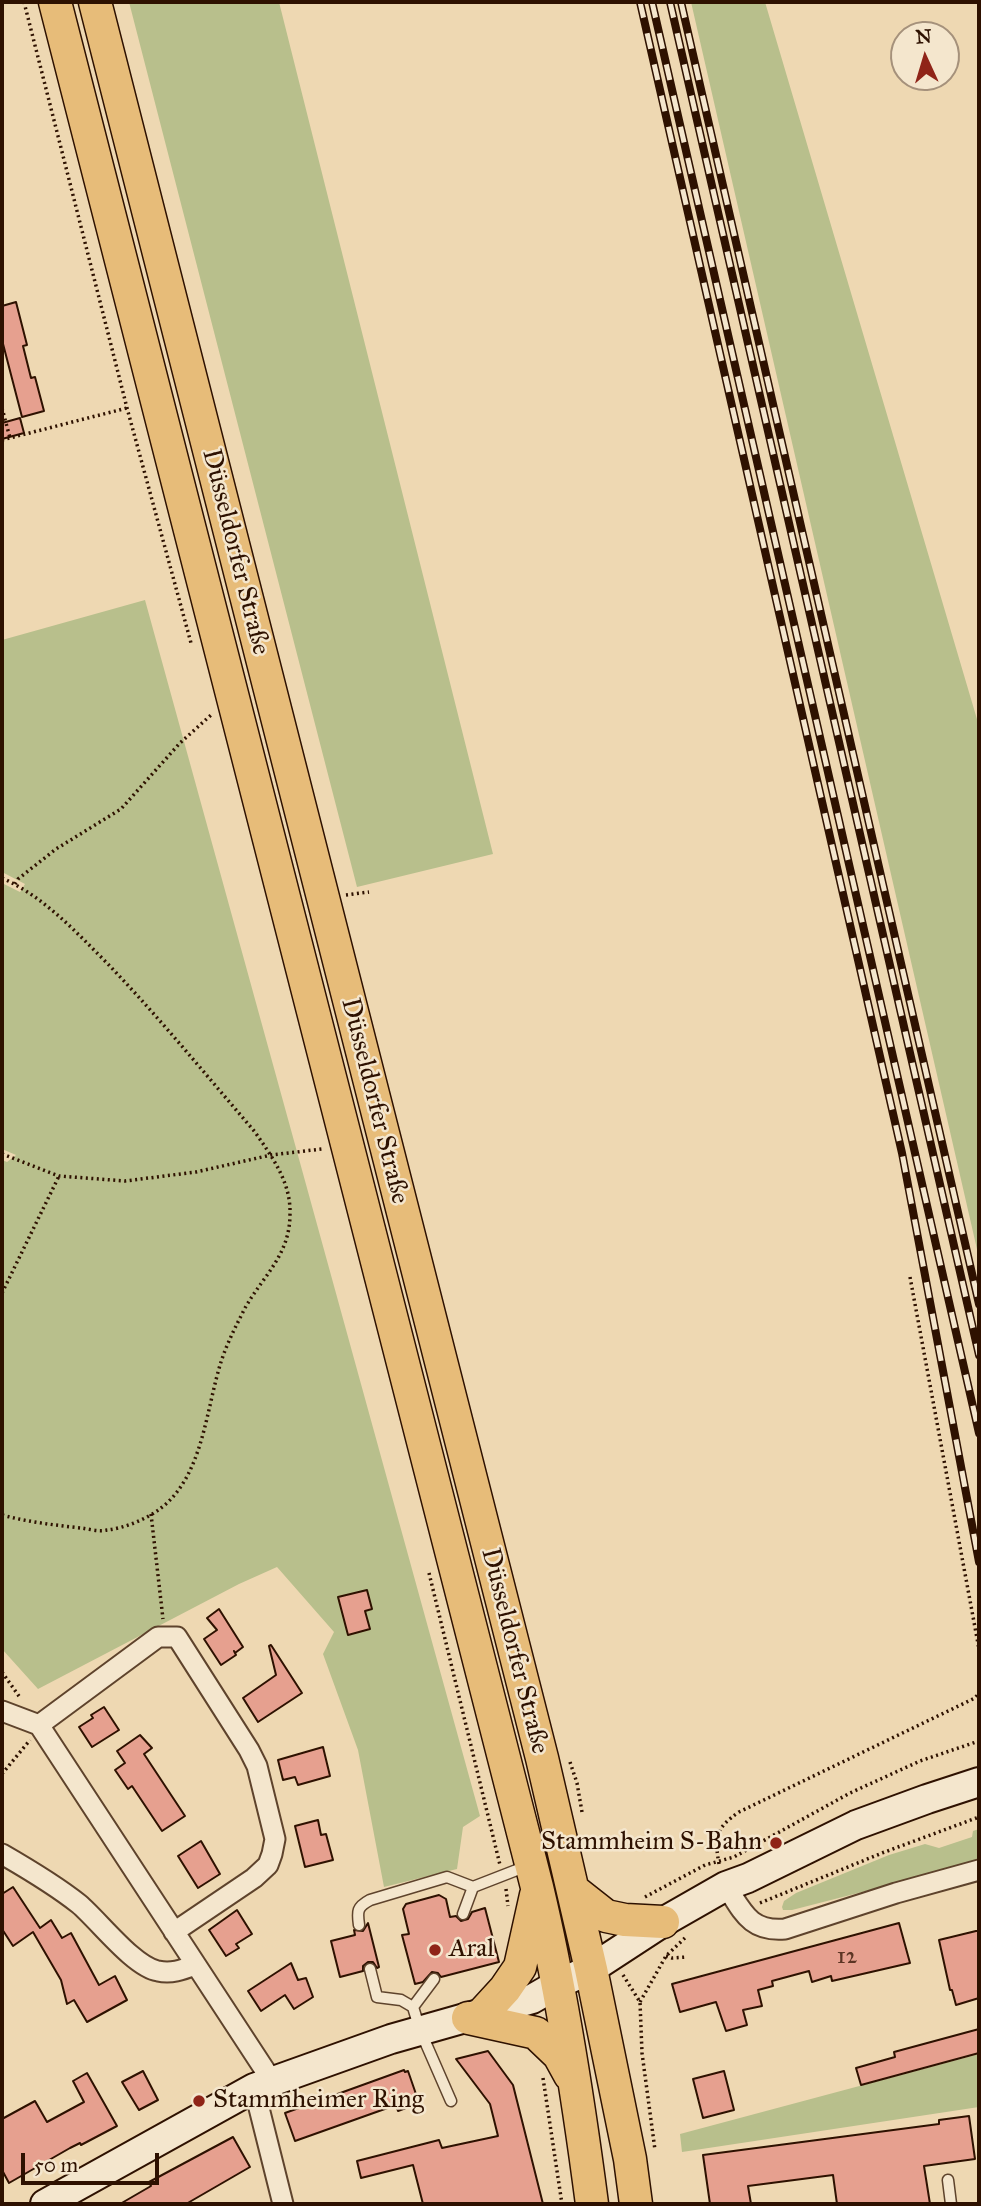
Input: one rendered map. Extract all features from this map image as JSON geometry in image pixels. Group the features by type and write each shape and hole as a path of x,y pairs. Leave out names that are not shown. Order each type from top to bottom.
{"main road":[{"name":"Düsseldorfer Straße","path":"55,2 460,1578 524,1876 558,1984 577,2086 592,2204"},
{"name":"Düsseldorfer Straße","path":"96,2 542,1758 573,1891 601,1962 636,2204"},
{"path":"476,2015 505,1989 520,1967 524,1876"},
{"path":"573,1891 606,1916 675,1928"},
{"path":"476,2015 536,2033 559,2054 577,2086"}],"street":[{"path":"39,1725 158,1637 177,1637 249,1749 257,1766 275,1839 268,1865 254,1878 174,1932"},
{"path":"2,1711 39,1725 174,1932 263,2085 283,2204"},
{"path":"45,2204 263,2085 417,2019 476,2015 531,1999 601,1962 675,1928 729,1885 856,1825 979,1782"},
{"path":"2,1854 45,1879 80,1905 137,1960 156,1971 179,1972 194,1965"},
{"path":"729,1885 753,1924 764,1928 785,1929 896,1893 979,1870"}],"lane":[{"path":"359,1926 359,1906 370,1900 447,1877 473,1887 524,1876"},
{"path":"463,1914 473,1887"},
{"path":"370,1969 377,1997 401,2000 417,2019 451,2101"},
{"path":"417,2019 434,1979"},
{"path":"948,2180 951,2204"}],"path":[{"path":"24,2 127,408 193,648"},
{"path":"2,408 10,438"},
{"path":"2,440 127,408"},
{"path":"15,884 56,849 121,809 180,743 211,715 214,728"},
{"path":"2,878 58,913 130,987 255,1132 282,1175 289,1199 290,1215 287,1237 280,1257 248,1303 234,1328 221,1361 199,1447 187,1478 162,1507 135,1522 106,1531 37,1524 2,1516"},
{"path":"2,1154 59,1176 125,1181 196,1172 271,1155 323,1149"},
{"path":"2,1293 59,1176"},
{"path":"910,1278 979,1649"},
{"path":"150,1514 165,1636"},
{"path":"429,1573 524,1876 509,1911"},
{"path":"729,1885 716,1843 718,1831 739,1812 975,1699 979,1693"},
{"path":"2,1774 23,1750 39,1725"},
{"path":"729,1885 734,1857 850,1793 920,1761 979,1741"},
{"path":"644,1897 705,1865 729,1885 759,1904 806,1882 979,1817"},
{"path":"655,2149 642,2053 640,2002 666,1956 675,1928"},
{"path":"666,1956 686,1956"},
{"path":"601,1962 640,2002"},
{"path":"542,2076 562,2204"},
{"path":"555,2159 562,2158"}],"green space":[{"path":"129,2 279,2 493,854 357,887"},
{"path":"691,2 765,2 979,726 979,1258"},
{"path":"145,600 480,1816 463,1827 457,1869 384,1887 358,1750 323,1654 334,1632 277,1567 239,1584 38,1689 2,1649 2,1160 7,1162 16,1155 2,1149 2,883 20,892 25,884 2,872 2,640"},
{"path":"979,1829 979,1862 792,1910 783,1910 784,1901 796,1893 889,1855 925,1844 939,1848 972,1837 973,1831"},
{"path":"979,2054 979,2107 682,2152 680,2134"}],"building":[{"path":"16,302 27,345 23,346 31,378 35,377 44,411 22,417 2,340 2,306"},
{"path":"20,418 24,433 2,439 2,423"},
{"path":"367,1590 372,1609 365,1611 370,1629 348,1635 338,1597"},
{"path":"219,1609 243,1647 221,1665 204,1639 217,1630 207,1618"},
{"path":"271,1645 302,1693 258,1722 243,1698 276,1675 269,1646"},
{"path":"104,1707 119,1730 92,1747 79,1727"},
{"path":"140,1735 152,1748 144,1754 185,1816 162,1831 132,1786 128,1789 115,1770 125,1763 117,1751"},
{"path":"323,1747 330,1776 298,1785 295,1777 283,1780 278,1760"},
{"path":"318,1820 321,1835 326,1834 333,1860 305,1867 295,1826"},
{"path":"201,1841 220,1874 198,1888 178,1856"},
{"path":"13,1887 40,1928 51,1920 62,1938 71,1933 99,1985 115,1976 127,2000 87,2022 74,2000 67,2004 61,1980 33,1932 13,1946 2,1929 2,1894"},
{"path":"439,1895 446,1899 450,1917 456,1916 461,1921 468,1919 472,1912 485,1908 499,1962 441,1977 432,1972 423,1982 415,1984 402,1935 409,1934 403,1909 406,1904"},
{"path":"237,1910 252,1934 236,1944 239,1948 226,1956 209,1930"},
{"path":"368,1923 379,1967 368,1962 363,1966 363,1971 340,1977 331,1941 355,1935 354,1930 363,1931"},
{"path":"899,1923 910,1963 832,1981 831,1976 812,1982 809,1971 772,1981 773,1986 758,1990 762,2006 743,2010 747,2025 726,2031 716,2002 680,2012 672,1984"},
{"path":"979,1931 979,1998 956,2005 939,1940"},
{"path":"291,1963 298,1980 306,1978 313,1997 294,2009 285,1995 261,2011 248,1991"},
{"path":"979,2029 979,2053 861,2085 856,2068 895,2057 894,2052"},
{"path":"488,2051 513,2085 543,2204 423,2204 413,2165 361,2178 357,2161 439,2140 442,2148 498,2136 490,2104 456,2059"},
{"path":"404,2070 408,2071 417,2097 412,2099 414,2105 398,2111 396,2105 295,2141 285,2113"},
{"path":"143,2071 158,2100 139,2110 122,2082"},
{"path":"724,2071 734,2110 703,2118 693,2079"},
{"path":"87,2073 117,2126 70,2148 9,2183 2,2170 2,2119 35,2101 47,2122 84,2102 73,2081"},
{"path":"969,2116 975,2159 924,2166 930,2204 837,2204 833,2175 748,2186 751,2204 710,2204 703,2155 939,2124 939,2120"},
{"path":"233,2137 250,2167 186,2204 120,2204 151,2186 149,2182"}],"railway":[{"path":"640,2 902,1153 979,1562"},
{"path":"652,2 979,1433"},
{"path":"670,2 979,1355"},
{"path":"681,2 979,1304"}],"place":[{"name":"Stammheim S-Bahn","path":"776,1843"},
{"name":"Aral","path":"435,1950"},
{"name":"Stammheimer Ring","path":"199,2101"}]}
